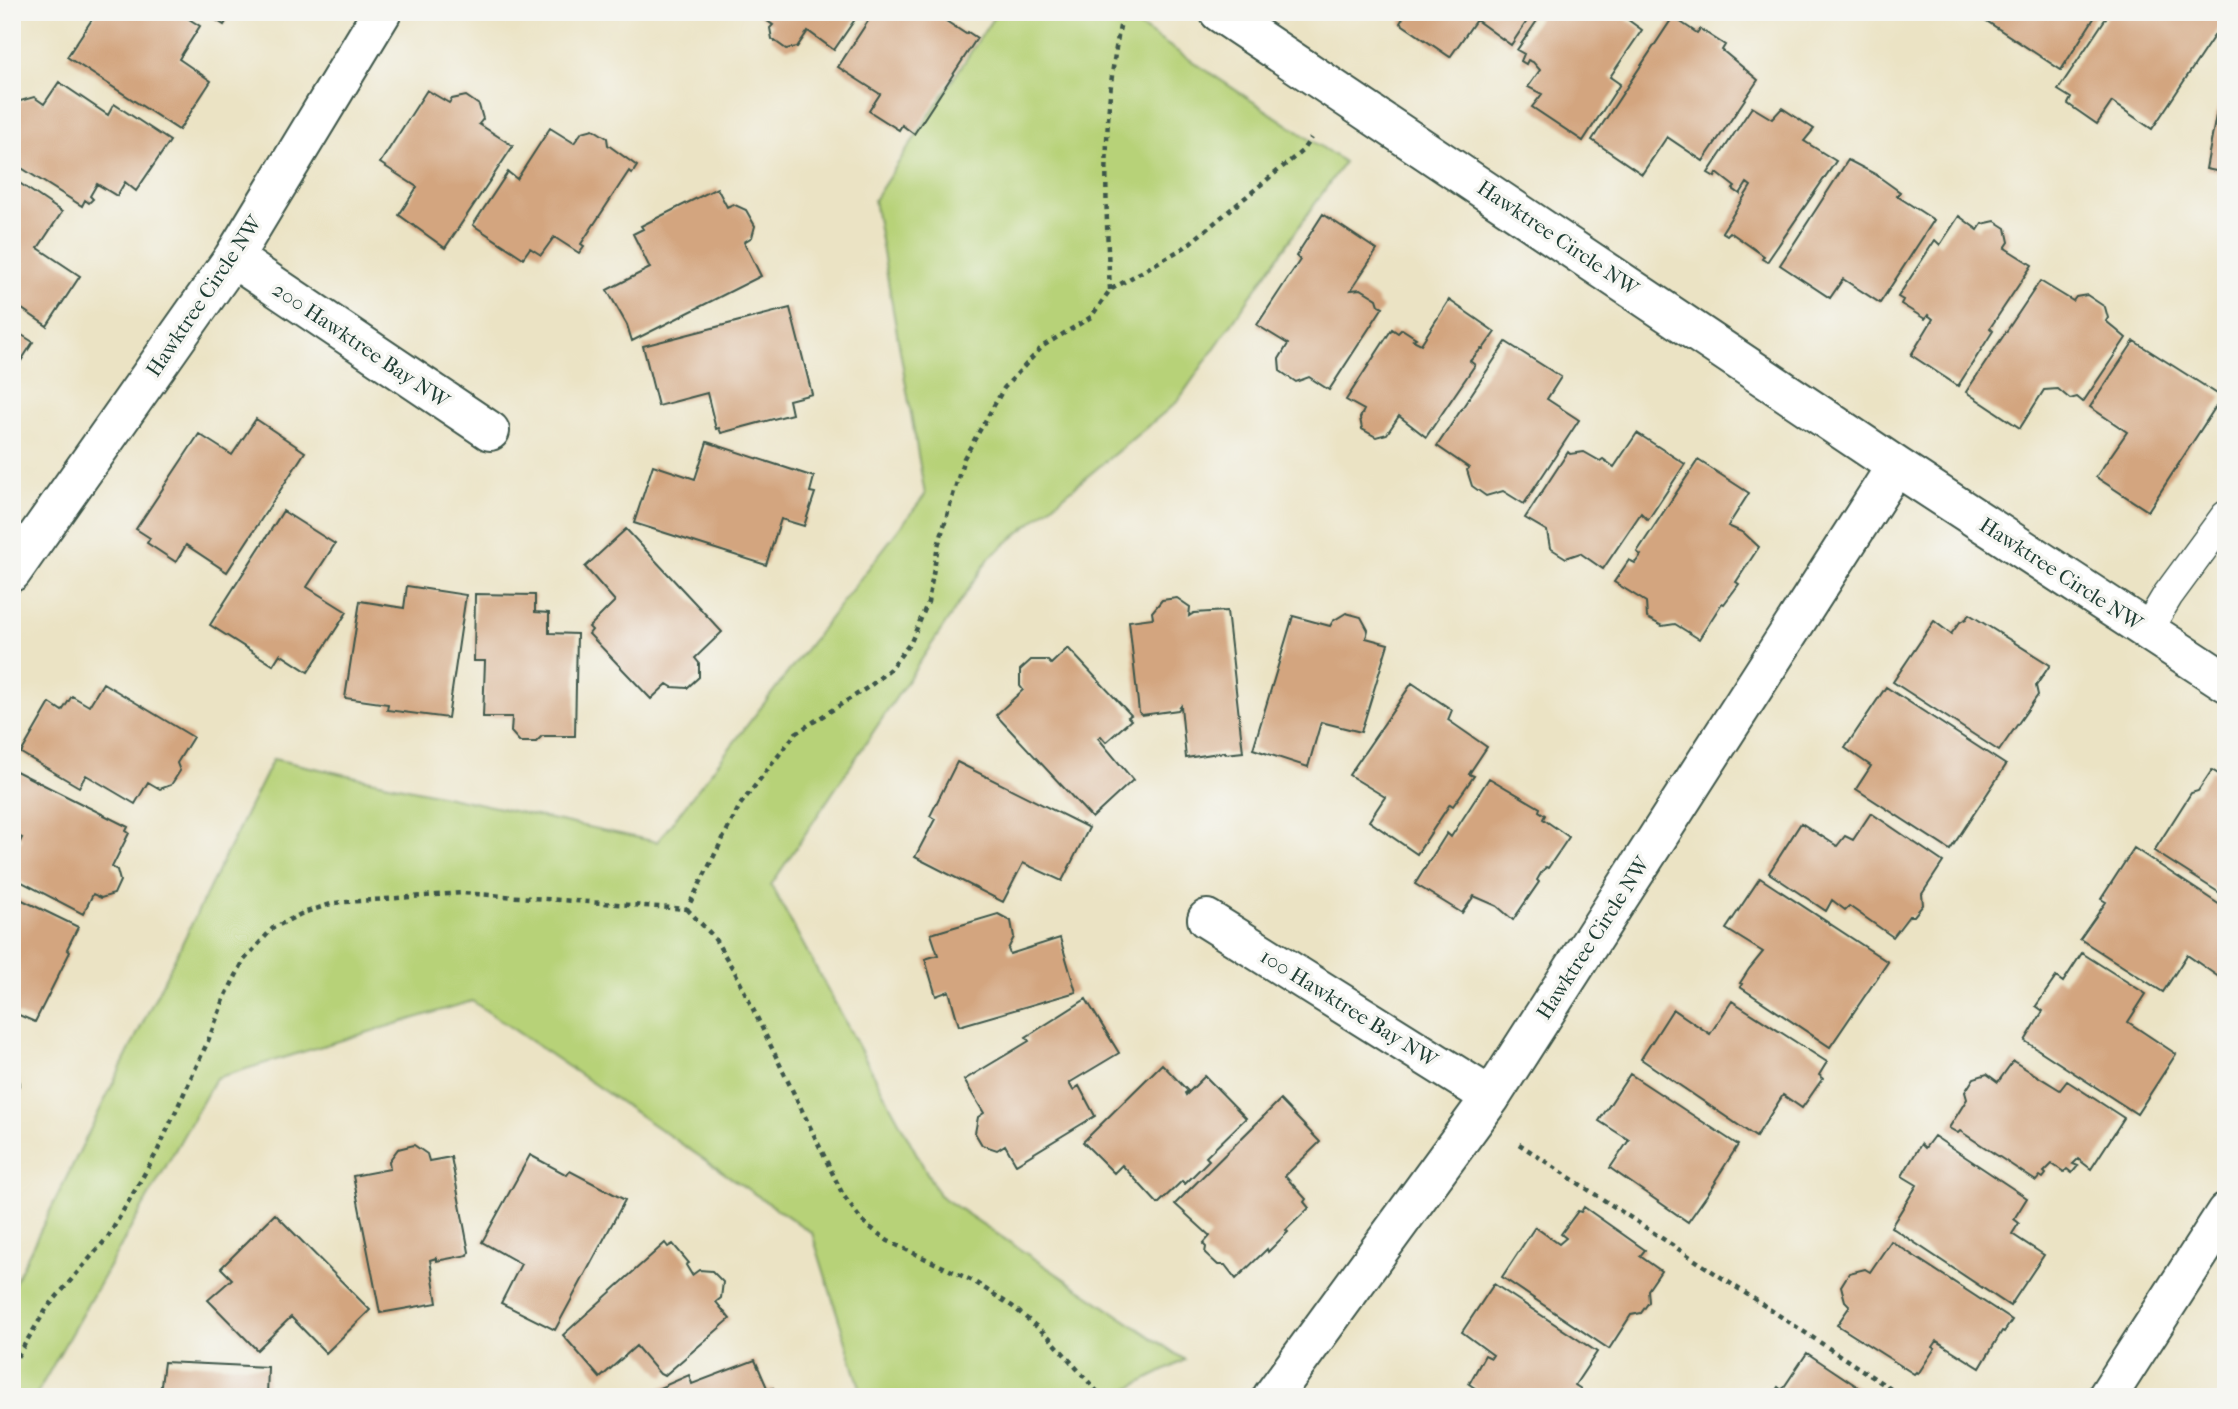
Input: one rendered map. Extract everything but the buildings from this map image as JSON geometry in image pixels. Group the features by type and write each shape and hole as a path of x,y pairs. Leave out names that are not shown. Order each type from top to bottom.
{"street":[{"name":"Hawktree Circle NW","path":"12,572 233,258 382,12"},
{"name":"Hawktree Circle NW","path":"1219,12 1896,466 2226,681"},
{"name":"200 Hawktree Bay NW","path":"233,258 490,431"},
{"name":"Hawktree Circle NW","path":"1272,1397 1491,1097 1896,466"},
{"name":"100 Hawktree Bay NW","path":"1207,919 1491,1097"},
{"path":"2107,1397 2226,1212"}],"lane":[{"path":"2147,630 2168,595 2226,516"}],"path":[{"path":"1110,290 1106,214 1108,122 1117,38 1122,17"},
{"path":"687,909 740,805 796,733 870,686 890,669 911,642 928,602 938,546 964,458 1004,388 1043,346 1091,317 1110,290 1185,247 1302,151 1311,138"},
{"path":"12,1365 47,1308 108,1237 157,1152 244,960 273,928 303,913 334,903 462,893 687,909 713,936 737,974 844,1195 862,1221 888,1241 974,1281 1012,1306 1049,1337 1102,1397"},
{"path":"1519,1144 1903,1397"}],"green space":[{"path":"997,12 1118,12 1344,162 1177,402 990,557 771,885 939,1195 1185,1360 1113,1397 863,1397 812,1233 472,1001 216,1078 35,1397 12,1397 12,1288 273,759 657,842 925,495 874,200"}]}
